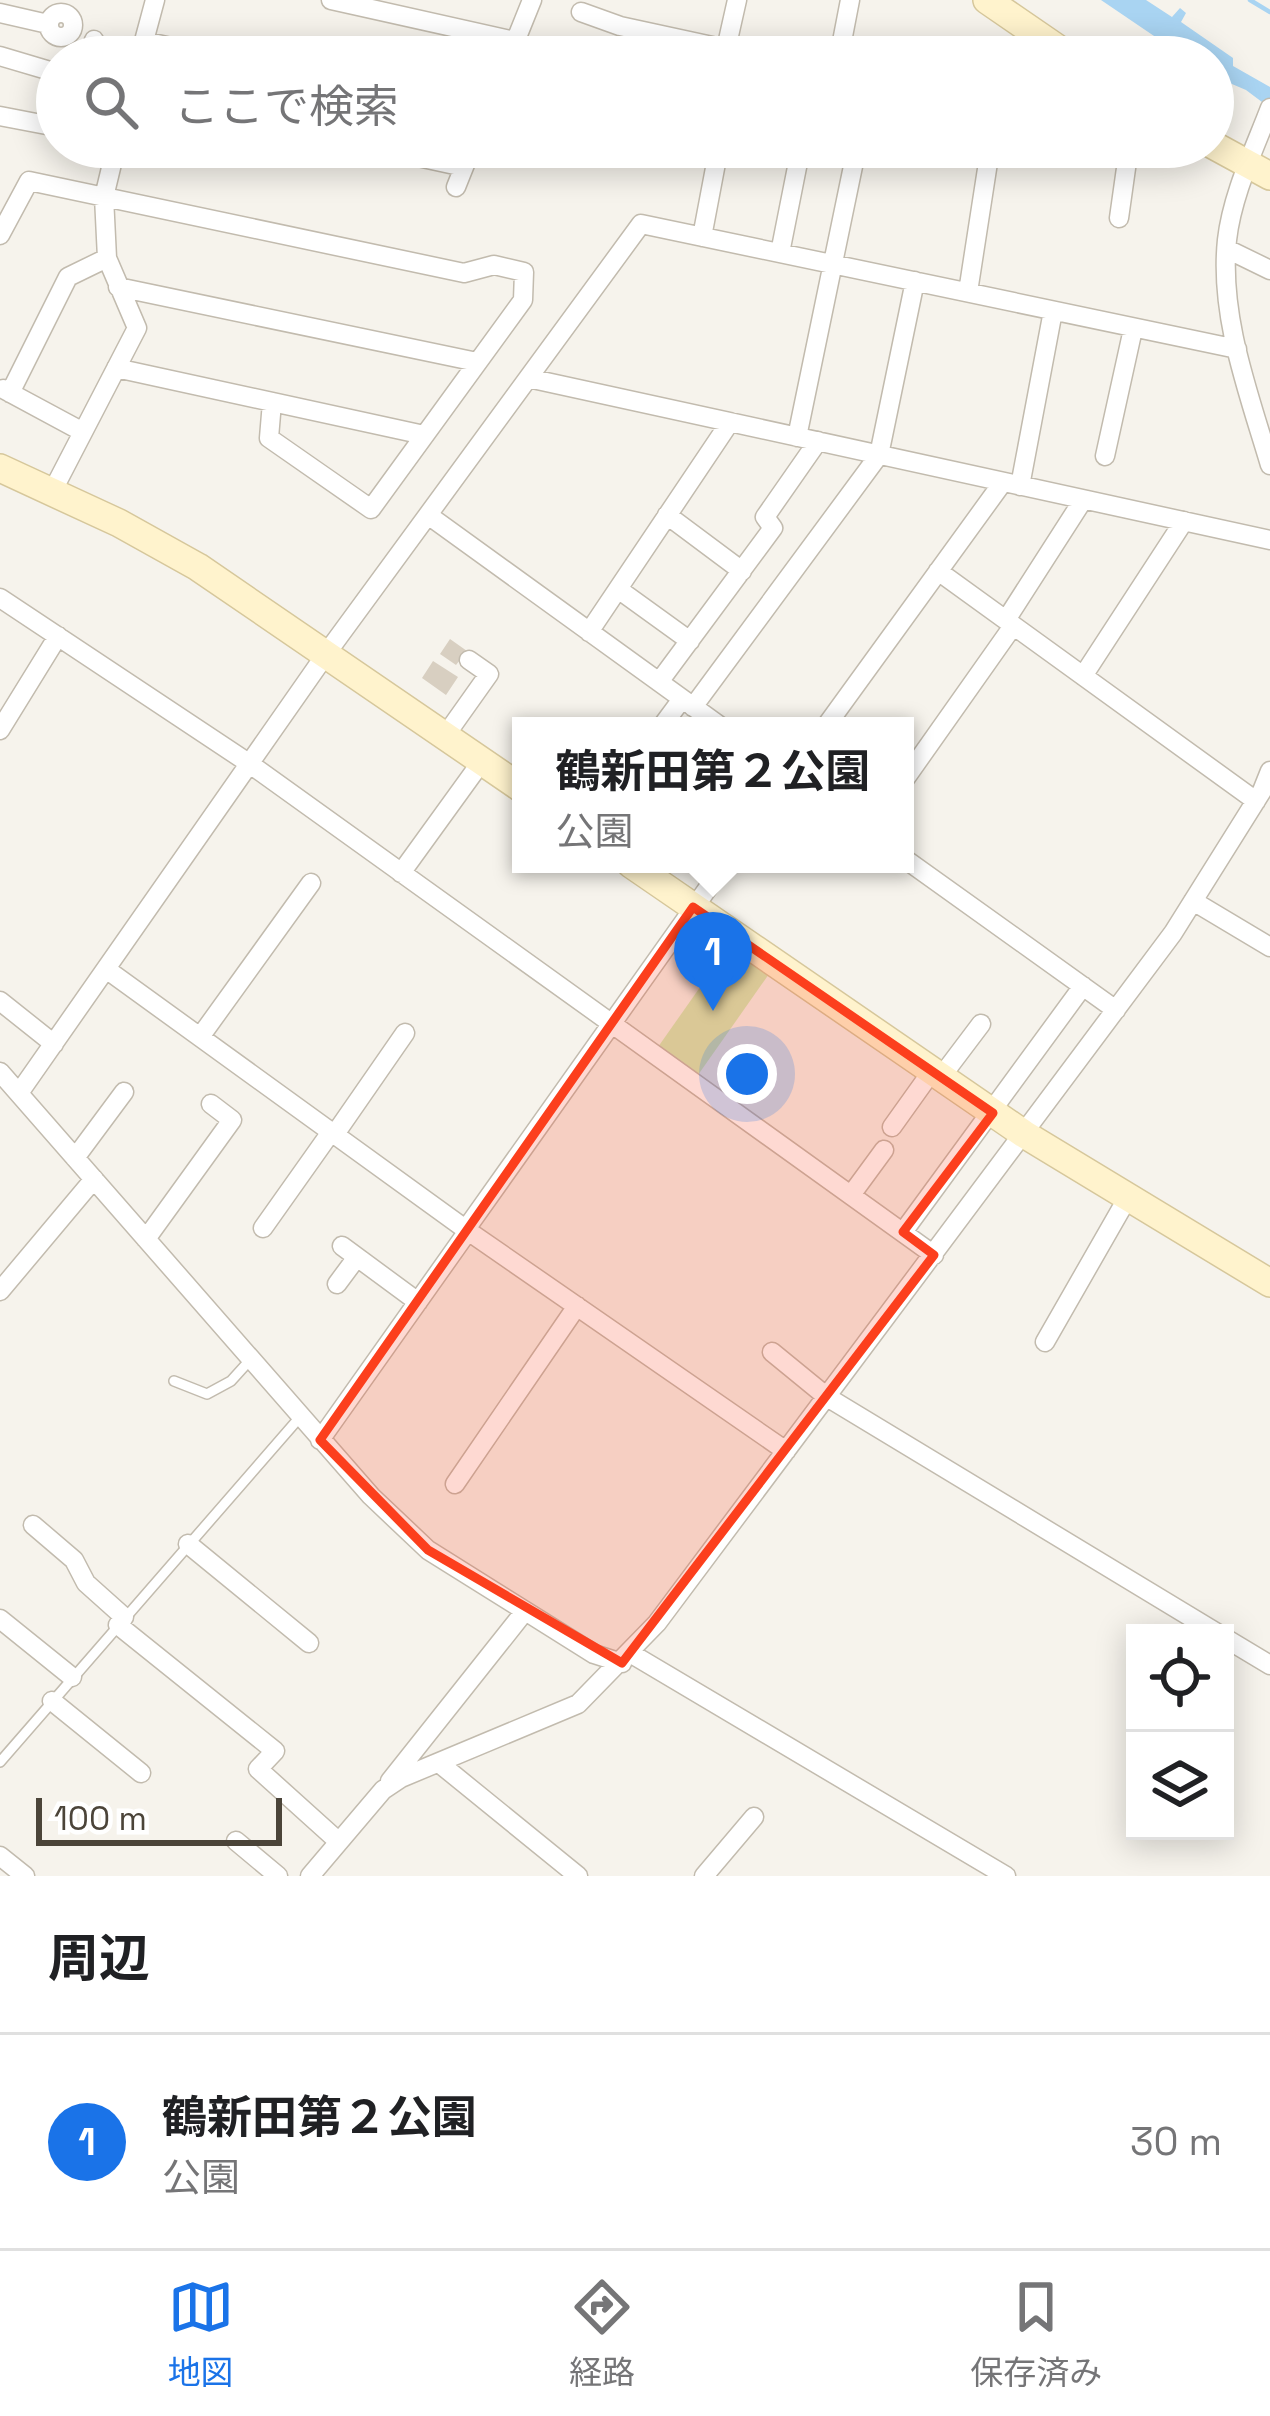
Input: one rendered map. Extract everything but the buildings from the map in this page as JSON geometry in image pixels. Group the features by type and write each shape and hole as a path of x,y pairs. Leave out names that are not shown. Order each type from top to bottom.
{"street":[{"path":"145,36 155,0"},
{"path":"332,0 464,36"},
{"path":"517,36 532,0"},
{"path":"734,36 737,0"},
{"path":"842,36 850,0"},
{"path":"987,0 1039,36"},
{"path":"581,12 663,36"},
{"path":"0,13 48,24"},
{"path":"0,56 36,67"},
{"path":"1269,111 1260,170 1227,249 1237,349 1270,465"},
{"path":"0,116 36,124"},
{"path":"52,492 137,328 107,259 104,197 111,168"},
{"path":"456,187 464,168"},
{"path":"702,237 715,168"},
{"path":"780,253 797,168"},
{"path":"659,682 773,528 765,517 807,439 832,264 853,168"},
{"path":"968,292 987,168"},
{"path":"1119,218 1126,168"},
{"path":"0,235 29,181 464,273 494,265 524,272 523,300 371,508 269,438 272,402"},
{"path":"20,1093 326,654 641,224 1237,349"},
{"path":"1227,249 1270,270"},
{"path":"83,432 5,391 68,277 107,259"},
{"path":"672,717 688,703 879,455 915,280"},
{"path":"118,287 478,362"},
{"path":"833,717 938,572 1011,484 1053,311"},
{"path":"1105,456 1133,329"},
{"path":"116,368 424,435"},
{"path":"528,378 1270,540"},
{"path":"589,632 730,422"},
{"path":"0,468 119,523 198,567 512,782"},
{"path":"914,766 1010,623 1084,500"},
{"path":"428,515 707,717"},
{"path":"667,515 742,571"},
{"path":"1083,676 1184,521"},
{"path":"938,572 1256,801"},
{"path":"618,589 690,641"},
{"path":"0,598 250,764 934,1255"},
{"path":"0,730 58,636"},
{"path":"445,736 489,674 469,660"},
{"path":"401,873 482,761"},
{"path":"383,1790 578,1704 626,1658 1116,1010 1193,901 1270,771"},
{"path":"914,865 1116,1010"},
{"path":"644,873 1024,1134 1270,1283"},
{"path":"320,1440 719,873"},
{"path":"200,1037 311,883"},
{"path":"1193,901 1270,947"},
{"path":"106,969 467,1230 786,1451"},
{"path":"903,1232 1083,986"},
{"path":"0,1000 54,1044"},
{"path":"892,1126 981,1024"},
{"path":"263,1228 405,1033"},
{"path":"0,1072 320,1440 428,1550 594,1654 626,1658 1006,1876"},
{"path":"75,1158 124,1092"},
{"path":"146,1239 232,1120 211,1104"},
{"path":"851,1195 884,1150"},
{"path":"0,1292 94,1179"},
{"path":"1045,1342 1127,1197"},
{"path":"337,1284 349,1252 418,1302"},
{"path":"455,1484 577,1306"},
{"path":"772,1352 827,1396 1202,1624"},
{"path":"33,1526 74,1560 86,1583 121,1621 275,1751 258,1769 339,1842"},
{"path":"188,1544 309,1643"},
{"path":"310,1876 525,1611"},
{"path":"0,1618 72,1677"},
{"path":"1234,1643 1270,1665"},
{"path":"52,1701 141,1773"},
{"path":"439,1763 578,1876"},
{"path":"716,1872 754,1816"},
{"path":"236,1841 278,1876"},
{"path":"0,1856 25,1876"}],"lane":[{"path":"174,1381 208,1394 230,1381 250,1360"},
{"path":"0,1762 300,1417"}],"highlighted area":[{"path":"693,907 993,1113 903,1232 934,1255 622,1663 428,1550 320,1440"}],"green space":[{"path":"729,946 769,974 698,1075 658,1047"}],"water":[{"path":"1101,0 1146,0 1172,17 1180,8 1186,13 1181,22 1201,36 1154,36"},
{"path":"1234,67 1270,87 1270,108 1234,85"}],"waterway":[{"path":"1250,0 1270,12"}],"place":[{"name":"鶴新田第２公園","path":"713,1011"}]}
